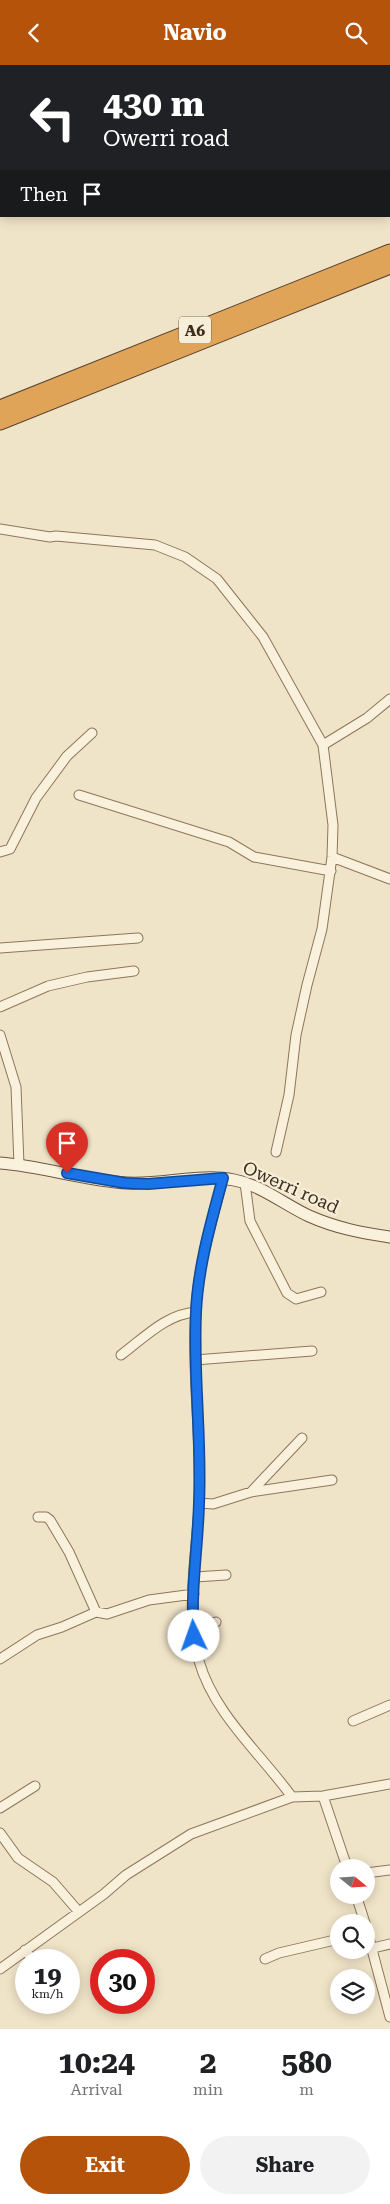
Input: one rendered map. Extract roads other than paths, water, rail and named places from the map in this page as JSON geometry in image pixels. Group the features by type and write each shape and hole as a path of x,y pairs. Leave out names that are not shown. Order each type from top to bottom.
{"highway":[{"name":"A6","path":"0,408 390,252"},
{"name":"A6","path":"0,422 390,266"}],"main road":[{"name":"Owerri road","path":"0,1163 125,1183 148,1184 223,1178 245,1183 324,1223 344,1229 390,1237"}],"street":[{"path":"0,529 50,537 155,545 185,557 217,579 263,637 323,745 333,825 332,857 322,929 296,1035 290,1095 276,1152"},
{"path":"323,745 367,718 390,699"},
{"path":"0,852 10,849 36,798 68,756 92,733"},
{"path":"79,795 229,842 254,857 330,871"},
{"path":"332,857 390,879"},
{"path":"0,948 138,938"},
{"path":"0,1007 48,986 87,977 134,971"},
{"path":"0,1035 16,1087 19,1165"},
{"path":"223,1178 207,1237 196,1312 195,1360 199,1503 194,1628 199,1662 213,1695 292,1797"},
{"path":"245,1183 250,1221 287,1293 296,1299 321,1292"},
{"path":"120,1355 169,1319 181,1313 196,1312"},
{"path":"195,1360 312,1351"},
{"path":"251,1492 302,1437"},
{"path":"199,1503 212,1504 251,1492 332,1480"},
{"path":"38,1517 46,1517 50,1520 69,1552 96,1612"},
{"path":"195,1577 226,1575"},
{"path":"0,1659 37,1635 62,1627 96,1612 107,1614 149,1600 194,1594"},
{"path":"194,1628 216,1622"},
{"path":"353,1721 390,1705"},
{"path":"26,1949 79,1912 126,1875 191,1834 292,1797 323,1796 390,1784"},
{"path":"0,1808 35,1786"},
{"path":"323,1796 344,1859"},
{"path":"0,1833 18,1858 53,1882 79,1912"},
{"path":"375,1872 390,1870"},
{"path":"266,1959 279,1953 330,1941"},
{"path":"375,1948 390,1944"},
{"path":"375,1956 390,2017"},
{"path":"0,1969 15,1958"}]}
